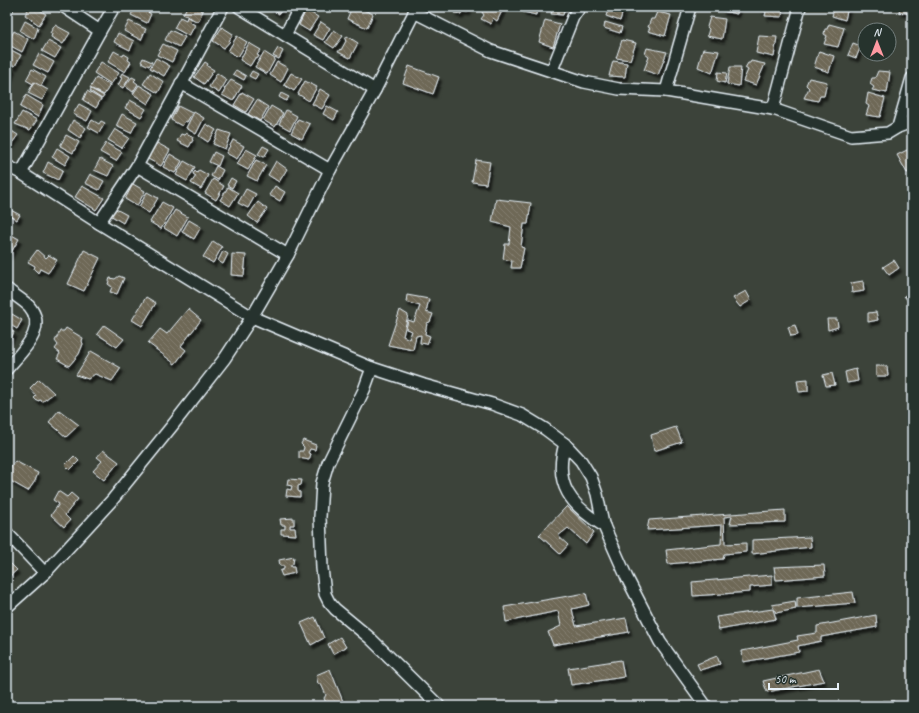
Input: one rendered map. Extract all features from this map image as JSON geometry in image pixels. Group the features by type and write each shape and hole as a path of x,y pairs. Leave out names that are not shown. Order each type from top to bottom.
{"street":[{"path":"64,7 100,31"},
{"path":"114,7 11,170 252,317 372,368 492,404 522,415 545,429 565,444 581,461 591,477 597,494 604,526 627,578 660,642 706,706"},
{"path":"99,223 137,166 222,7"},
{"path":"239,7 374,90"},
{"path":"285,35 300,7"},
{"path":"552,70 573,18 580,7"},
{"path":"666,91 690,7"},
{"path":"772,109 800,7"},
{"path":"7,607 45,573 113,499 225,358 252,317 288,255 330,170 416,10 491,51 552,70 584,82 619,89 666,91 772,109 851,136 888,133 898,127 912,122"},
{"path":"898,127 912,78"},
{"path":"181,83 330,170"},
{"path":"137,166 288,255"},
{"path":"7,289 29,306 37,323 34,335 7,369"},
{"path":"372,368 364,390 328,463 322,483 320,517 322,568 325,594 335,609 370,638 439,706"},
{"path":"565,444 561,463 562,477 567,492 577,506 604,526"},
{"path":"7,533 45,573"}],"building":[{"path":"29,7 35,7 46,14 39,25 25,15"},
{"path":"135,7 139,7 151,14 147,23 131,15"},
{"path":"187,7 195,7 203,11 198,22 183,14"},
{"path":"283,7 279,14 270,8"},
{"path":"352,7 365,7 364,10 373,14 367,28 347,19"},
{"path":"451,7 470,7 468,12 462,11 461,14 454,13 455,9"},
{"path":"485,7 504,7 497,21 493,18 491,24 481,19 484,15 482,12"},
{"path":"524,7 537,7 536,15 523,12"},
{"path":"553,7 565,7 563,15 551,14"},
{"path":"614,7 624,7 620,21 606,16 608,10 613,10"},
{"path":"723,7 738,7 737,14 722,11"},
{"path":"762,7 783,7 782,17 765,16 766,12 761,10"},
{"path":"830,7 848,7 845,20 832,16 834,9"},
{"path":"900,7 912,7 911,14 899,12"},
{"path":"306,10 318,17 309,31 299,25"},
{"path":"657,12 671,15 665,36 648,31 650,28 648,27 651,19 654,19"},
{"path":"180,17 186,20 187,17 191,19 190,22 195,25 189,36 174,28"},
{"path":"710,17 725,19 722,39 707,36 709,29 707,27"},
{"path":"545,20 560,24 553,47 539,42"},
{"path":"25,21 38,28 34,39 20,31"},
{"path":"129,21 146,29 141,40 124,31"},
{"path":"321,22 330,28 323,40 313,35"},
{"path":"605,22 622,27 620,33 604,28"},
{"path":"829,24 844,28 838,47 824,44 827,36 824,34 825,29 827,29"},
{"path":"55,25 70,33 63,44 51,37 52,34 50,33"},
{"path":"222,27 233,34 230,41 224,48 213,41"},
{"path":"170,30 185,37 179,47 165,40"},
{"path":"334,30 343,36 334,48 325,42"},
{"path":"14,31 28,39 22,52 7,44"},
{"path":"118,33 134,41 130,50 114,42"},
{"path":"237,36 247,42 238,57 228,51"},
{"path":"347,36 358,43 350,58 338,52 340,49 341,50"},
{"path":"759,36 777,37 774,57 756,53"},
{"path":"622,40 636,43 630,60 616,58"},
{"path":"48,41 61,48 55,58 42,51"},
{"path":"249,43 261,50 257,55 259,56 257,59 255,58 250,66 240,60"},
{"path":"853,43 857,44 856,58 848,55"},
{"path":"163,44 177,51 172,62 157,55"},
{"path":"7,48 21,55 15,66 7,62"},
{"path":"278,48 283,51 279,59 273,56"},
{"path":"647,48 667,52 658,75 644,70 649,57 645,54"},
{"path":"703,49 719,51 712,73 698,67"},
{"path":"114,51 123,56 124,54 129,57 128,60 131,62 125,72 108,62"},
{"path":"819,51 834,56 829,72 814,67"},
{"path":"264,52 275,59 267,74 255,67"},
{"path":"39,54 54,62 48,73 33,65"},
{"path":"143,58 152,62 149,66 141,62"},
{"path":"156,58 170,66 164,76 150,68"},
{"path":"613,61 627,63 625,77 609,76"},
{"path":"751,61 765,64 756,85 743,81 748,70 745,68"},
{"path":"101,62 119,73 111,84 94,73"},
{"path":"205,62 208,64 207,66 214,70 204,84 194,77"},
{"path":"277,62 288,68 281,82 270,75"},
{"path":"7,65 13,68 9,79 7,78"},
{"path":"409,66 439,77 433,94 403,83"},
{"path":"730,67 741,67 739,86 727,84"},
{"path":"32,69 46,77 40,88 26,80"},
{"path":"236,70 246,76 244,80 233,74"},
{"path":"252,71 258,74 255,79 249,76"},
{"path":"878,71 890,72 887,93 872,90 874,87 870,84 872,78 875,78"},
{"path":"718,72 727,73 725,83 717,81"},
{"path":"122,73 130,77 123,88 118,85 122,78 120,77"},
{"path":"150,73 164,82 158,93 143,84"},
{"path":"217,73 227,80 219,93 209,87"},
{"path":"291,73 302,79 294,91 284,85"},
{"path":"132,77 136,79 134,81 138,84 133,92 125,86"},
{"path":"96,78 110,85 104,95 90,88"},
{"path":"809,78 827,82 824,96 820,96 818,101 804,98 809,88 806,85"},
{"path":"231,80 242,86 233,101 222,95 225,90 224,89"},
{"path":"305,81 317,87 309,101 298,94"},
{"path":"34,82 48,90 42,100 28,93"},
{"path":"139,85 154,94 148,104 133,94"},
{"path":"91,89 104,96 102,99 90,91"},
{"path":"320,89 330,95 322,109 312,104"},
{"path":"87,91 101,99 96,108 83,100"},
{"path":"242,92 254,99 246,112 234,105"},
{"path":"281,93 289,97 286,101 279,97"},
{"path":"868,93 885,98 880,117 866,115 869,106 866,104"},
{"path":"26,95 43,105 38,117 20,107"},
{"path":"130,100 146,109 141,117 125,108"},
{"path":"257,100 268,107 260,121 248,114"},
{"path":"79,104 92,111 87,121 73,114"},
{"path":"178,106 192,113 187,122 185,121 182,126 171,120"},
{"path":"271,106 283,113 275,127 263,120"},
{"path":"327,106 338,112 334,120 323,114"},
{"path":"286,110 297,116 290,130 279,124"},
{"path":"22,112 37,120 30,130 15,124"},
{"path":"194,112 204,118 196,134 186,128"},
{"path":"122,114 137,122 131,133 116,126"},
{"path":"298,119 310,124 302,139 291,133"},
{"path":"73,120 86,128 80,138 68,130"},
{"path":"92,120 99,124 101,121 105,123 99,133 88,127"},
{"path":"206,124 216,130 208,142 199,136"},
{"path":"7,128 18,135 10,146 7,144"},
{"path":"115,129 129,138 122,148 108,140"},
{"path":"219,130 231,134 225,149 213,144"},
{"path":"186,133 193,137 189,147 177,141 181,134 184,135"},
{"path":"66,135 79,142 73,153 60,146"},
{"path":"233,140 244,146 237,159 226,153"},
{"path":"106,143 122,152 116,161 100,152"},
{"path":"157,143 170,150 161,166 148,159 150,150 152,151"},
{"path":"263,146 269,149 264,157 258,154"},
{"path":"57,148 70,156 65,165 52,157"},
{"path":"246,149 257,155 248,170 237,164"},
{"path":"907,150 912,154 912,170 907,173 897,155"},
{"path":"214,152 222,156 218,166 209,162"},
{"path":"170,154 182,161 175,173 163,167"},
{"path":"100,159 113,166 108,176 94,170"},
{"path":"256,160 266,165 257,181 247,176"},
{"path":"476,160 490,162 486,184 472,182"},
{"path":"184,161 195,167 187,181 176,175"},
{"path":"276,161 287,169 279,182 268,175"},
{"path":"48,162 63,170 58,180 43,173"},
{"path":"216,166 223,170 218,180 211,176"},
{"path":"199,170 208,175 201,189 191,183 196,176 193,174 195,171 197,173"},
{"path":"90,174 104,181 99,190 85,183"},
{"path":"231,178 236,181 232,188 227,185"},
{"path":"213,179 224,186 216,200 205,193"},
{"path":"133,184 145,191 137,206 125,199"},
{"path":"82,186 104,198 96,210 75,197"},
{"path":"275,186 285,192 280,201 269,195"},
{"path":"228,187 238,193 230,206 220,200"},
{"path":"246,189 256,194 248,208 238,203"},
{"path":"147,192 158,198 149,213 139,207"},
{"path":"496,199 531,203 528,224 524,224 521,247 524,248 520,268 511,268 512,261 503,259 505,244 509,244 511,227 492,222"},
{"path":"162,202 173,208 161,229 150,222"},
{"path":"258,202 267,209 257,223 248,216"},
{"path":"7,208 20,215 17,220 11,216 8,221 7,220"},
{"path":"114,208 127,215 123,223 110,215"},
{"path":"175,210 188,217 177,236 164,228"},
{"path":"189,220 201,227 194,239 182,232"},
{"path":"8,233 19,239 9,256 7,255"},
{"path":"213,241 222,247 213,263 203,257"},
{"path":"37,250 46,258 49,255 57,260 48,273 40,269 38,273 34,269 35,266 28,262"},
{"path":"84,250 100,258 84,291 68,284"},
{"path":"223,251 228,254 223,264 218,261"},
{"path":"232,254 246,255 244,276 231,275"},
{"path":"894,260 899,268 889,275 883,267"},
{"path":"119,276 124,278 117,294 110,292 112,287 108,284 110,278 115,279"},
{"path":"863,281 864,291 852,293 851,283"},
{"path":"746,291 751,300 740,307 733,298"},
{"path":"912,291 912,302 910,303 904,296"},
{"path":"407,295 429,299 426,312 433,314 430,322 427,323 425,334 430,336 427,344 420,343 421,335 416,336 413,350 388,345 400,310 408,315 403,336 409,339 412,331 406,329 408,320 414,322 420,306 406,302"},
{"path":"146,297 156,303 142,326 132,320"},
{"path":"188,309 201,320 181,346 186,350 175,364 148,343 160,329 167,334"},
{"path":"876,312 878,320 868,322 868,313"},
{"path":"12,314 22,320 17,329 7,323"},
{"path":"827,319 837,319 838,327 828,330"},
{"path":"104,325 124,339 117,347 97,334"},
{"path":"795,325 798,335 791,336 788,327"},
{"path":"7,328 14,332 10,340 7,341"},
{"path":"66,328 83,338 83,344 79,354 69,366 57,359 60,353 55,349 58,345 55,341 60,331 64,331"},
{"path":"91,351 121,368 112,381 95,374 88,379 76,375"},
{"path":"876,366 887,366 888,376 876,376"},
{"path":"856,369 858,381 847,383 845,372"},
{"path":"832,373 835,385 826,386 823,375"},
{"path":"39,379 54,393 42,402 41,400 37,401 34,398 36,396 30,388"},
{"path":"808,379 808,391 799,392 797,380"},
{"path":"59,410 79,425 66,437 49,422"},
{"path":"676,427 682,442 654,451 651,435"},
{"path":"303,440 316,445 315,450 310,449 308,453 311,454 309,460 299,458 299,451 303,451 304,447 301,444"},
{"path":"103,450 119,462 104,480 93,471 102,461 97,457"},
{"path":"74,456 79,461 70,470 65,465"},
{"path":"15,461 38,473 35,481 28,491 7,479 9,469"},
{"path":"288,479 302,480 301,485 298,486 300,497 286,496 287,489 291,490 292,486 287,485"},
{"path":"58,491 67,497 71,493 78,499 65,515 70,520 64,527 51,515 59,504 53,500"},
{"path":"567,506 594,532 586,544 568,528 558,536 568,545 560,554 539,535"},
{"path":"785,510 785,522 730,524 732,516 724,517 725,544 746,543 746,552 724,554 723,559 668,564 666,550 721,544 722,525 647,530 649,520"},
{"path":"294,518 294,525 290,525 290,528 295,528 296,535 281,534 281,529 285,529 285,525 281,525 280,519"},
{"path":"810,537 811,547 752,554 752,540"},
{"path":"294,557 291,567 294,567 295,573 282,576 280,571 284,569 284,566 280,566 279,560"},
{"path":"7,560 17,570 10,576 7,574"},
{"path":"824,565 825,576 776,580 774,567"},
{"path":"772,575 772,585 750,587 750,592 693,596 692,582"},
{"path":"853,592 855,603 797,608 797,598"},
{"path":"586,593 589,605 572,609 576,626 626,618 629,632 553,645 548,632 561,626 558,611 506,622 504,607"},
{"path":"795,601 796,609 776,613 772,605"},
{"path":"773,609 776,619 719,630 716,617"},
{"path":"876,615 877,627 821,637 821,641 798,646 799,652 743,662 742,651 798,640 797,636 817,633 817,626"},
{"path":"315,617 324,638 311,645 301,623"},
{"path":"340,637 346,647 333,654 328,644"},
{"path":"717,656 720,664 700,670 697,664"},
{"path":"621,660 624,677 571,685 568,668"},
{"path":"330,669 344,704 342,706 327,706 324,698 326,695 321,684 318,684 316,675"},
{"path":"819,669 824,681 767,692 763,681"},
{"path":"557,700 558,706 523,706"},
{"path":"883,701 894,701 893,706 884,706"}]}
